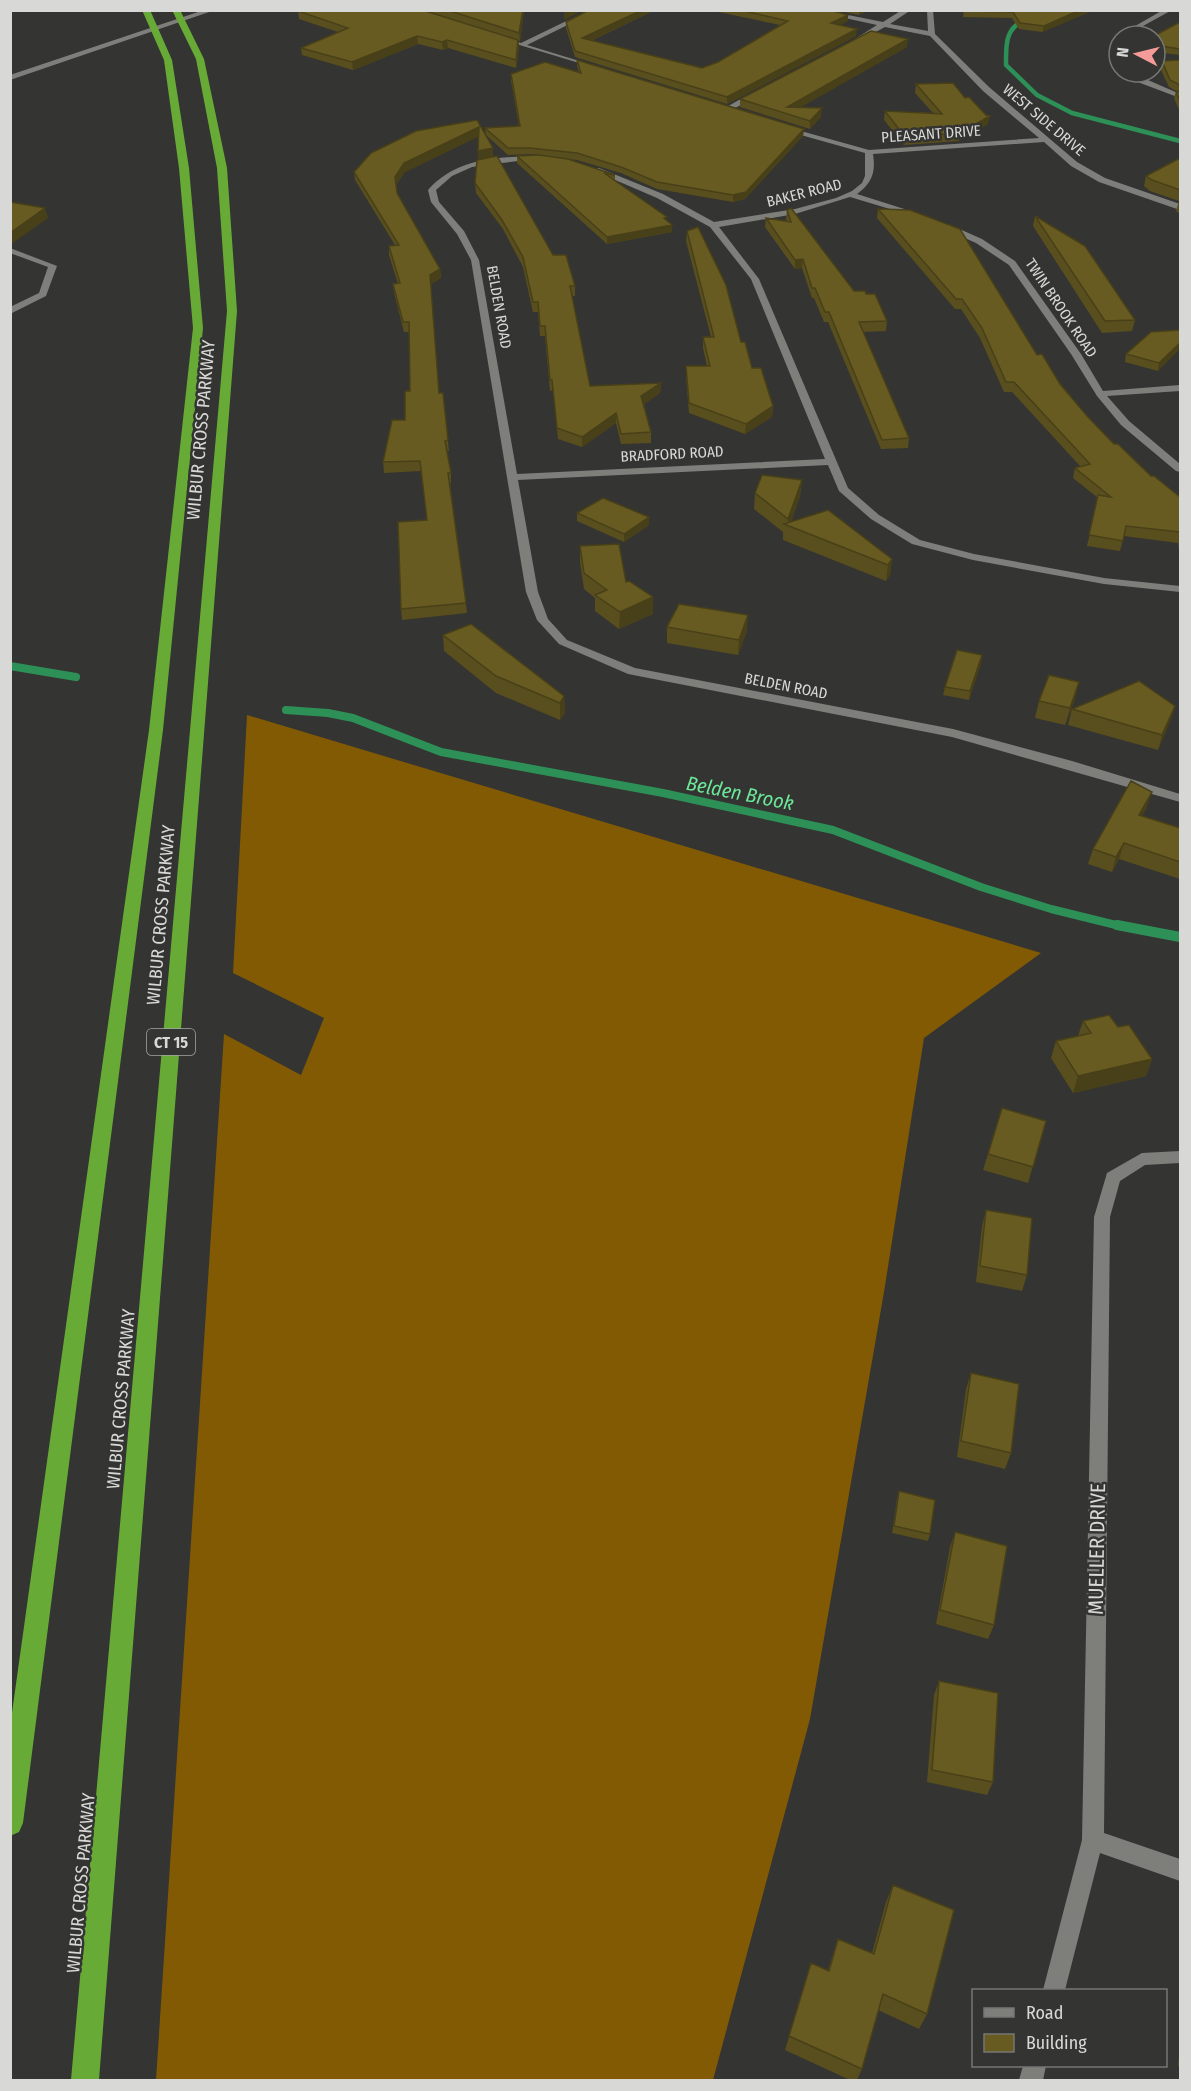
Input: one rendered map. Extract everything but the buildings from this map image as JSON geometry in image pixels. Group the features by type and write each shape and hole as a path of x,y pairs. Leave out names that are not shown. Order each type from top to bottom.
{"highway":[{"name":"WILBUR CROSS PARKWAY","path":"10,1823 156,730 198,328 184,168 168,60 146,10"},
{"name":"WILBUR CROSS PARKWAY","path":"85,2080 232,311 222,168 200,59 176,10"}],"street":[{"path":"521,45 595,10"},
{"path":"811,10 932,34 930,10"},
{"path":"853,42 908,10"},
{"path":"1143,24 1169,10"},
{"path":"10,78 211,11"},
{"path":"487,34 608,72"},
{"name":"WEST SIDE DRIVE","path":"932,34 986,89 1074,164 1102,180 1180,207"},
{"path":"1150,84 1180,96"},
{"path":"727,110 769,87"},
{"path":"716,106 738,113"},
{"name":"PLEASANT DRIVE","path":"782,126 869,152 1045,140"},
{"name":"BAKER ROAD","path":"713,225 820,205 851,195 865,184 872,167 869,152"},
{"name":"BELDEN ROAD","path":"550,160 504,159 471,166 448,175 432,190 435,202 461,233 475,260 514,477 531,592 543,620 562,642 632,671 953,733 1068,764 1180,798"},
{"path":"580,165 660,196 713,225 755,279 843,489 875,518 916,542 974,557 1104,581 1180,589"},
{"path":"851,195 927,219"},
{"name":"TWIN BROOK ROAD","path":"937,223 979,241 1012,263 1076,354 1100,394 1125,423 1180,469"},
{"path":"10,249 53,266 43,294 10,311"},
{"path":"1100,394 1180,388"},
{"name":"BRADFORD ROAD","path":"514,477 831,462"},
{"name":"MUELLER DRIVE","path":"1054,1989 1092,1840 1102,1217 1113,1177 1142,1159 1180,1157"},
{"path":"1092,1840 1180,1870"}],"shaded area":[{"path":"247,715 1041,953 924,1038 884,1292 810,1719 713,2080 156,2080 224,1034 301,1075 324,1018 233,973"}],"waterway":[{"path":"1036,10 1010,32 1006,65 1037,95 1072,113 1180,141"},
{"name":"Belden Brook","path":"10,666 76,677"},
{"name":"Belden Brook","path":"286,710 328,713 353,718 441,752 663,793 833,830 981,887 1051,909 1124,927"},
{"name":"Belden Brook","path":"1117,925 1180,937"}]}
